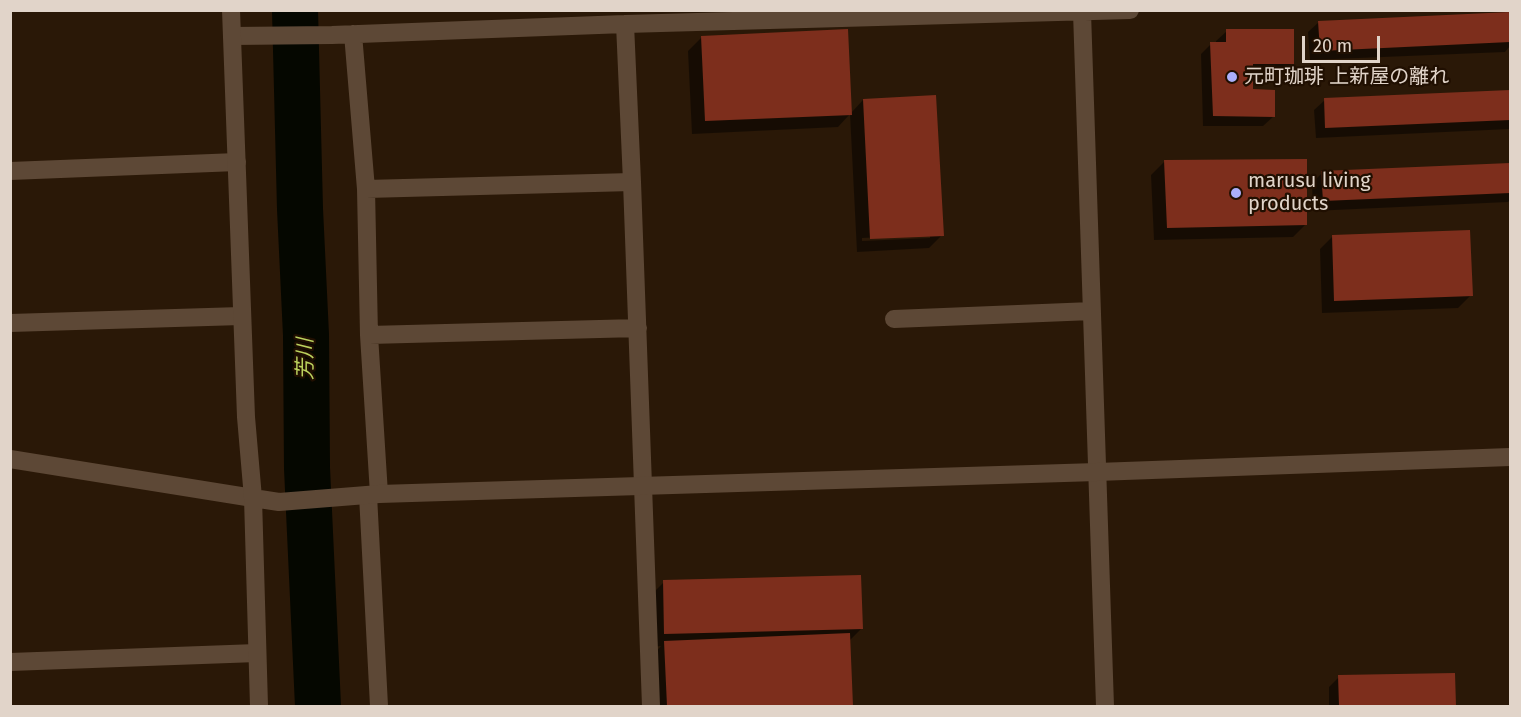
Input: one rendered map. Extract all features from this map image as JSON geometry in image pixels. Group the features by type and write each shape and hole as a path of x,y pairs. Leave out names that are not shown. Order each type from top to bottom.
{"street":[{"path":"231,10 241,316 253,498 259,706"},
{"path":"232,36 1130,10"},
{"path":"1082,12 1105,706"},
{"path":"625,24 651,706"},
{"path":"353,33 366,189 369,335 368,495 379,706"},
{"path":"10,171 237,162"},
{"path":"366,189 632,182"},
{"path":"894,319 1092,312"},
{"path":"10,323 241,316"},
{"path":"369,335 638,328"},
{"path":"10,459 279,502 368,495 1510,457"},
{"path":"10,662 257,653"}],"building":[{"path":"1510,12 1510,42 1320,51 1318,21"},
{"path":"848,29 852,115 705,121 701,36"},
{"name":"元町珈琲 上新屋の離れ","path":"1226,29 1294,29 1294,64 1253,64 1253,89 1275,90 1275,117 1213,116 1210,42 1226,42"},
{"path":"1510,90 1510,120 1325,128 1324,98"},
{"path":"936,95 944,236 870,239 863,99"},
{"name":"marusu living products","path":"1307,159 1307,225 1167,228 1164,160"},
{"path":"1510,163 1510,193 1323,201 1321,171"},
{"path":"1470,230 1473,296 1334,301 1332,235"},
{"path":"861,575 863,629 664,634 663,580"},
{"path":"850,633 853,706 667,706 664,641"},
{"path":"1455,673 1456,706 1339,706 1338,675"}],"waterway":[{"name":"芳川","path":"295,10 306,335 307,468 318,706"}],"place":[{"name":"元町珈琲 上新屋の離れ","path":"1232,77"},
{"name":"marusu living products","path":"1236,193"}]}
